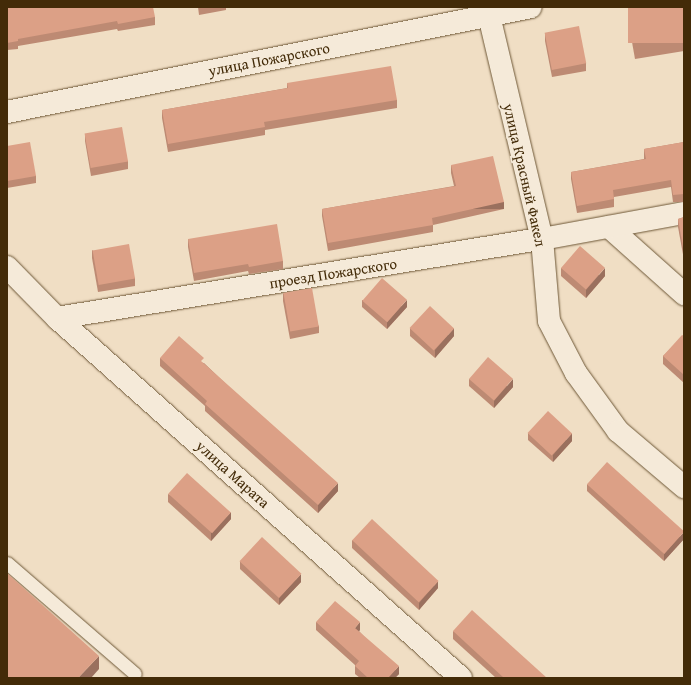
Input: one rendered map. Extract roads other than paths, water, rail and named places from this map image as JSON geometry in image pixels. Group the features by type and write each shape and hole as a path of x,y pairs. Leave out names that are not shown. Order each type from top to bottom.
{"street":[{"name":"улица Пожарского","path":"7,112 488,11 531,7"},
{"name":"улица Красный Факел","path":"488,11 542,239 548,321 576,373 618,431 684,487"},
{"name":"проезд Пожарского","path":"57,318 542,239 684,213"},
{"path":"609,227 684,294"},
{"name":"улица Марата","path":"7,267 57,318 461,678"}],"lane":[{"path":"7,563 135,674"}]}
